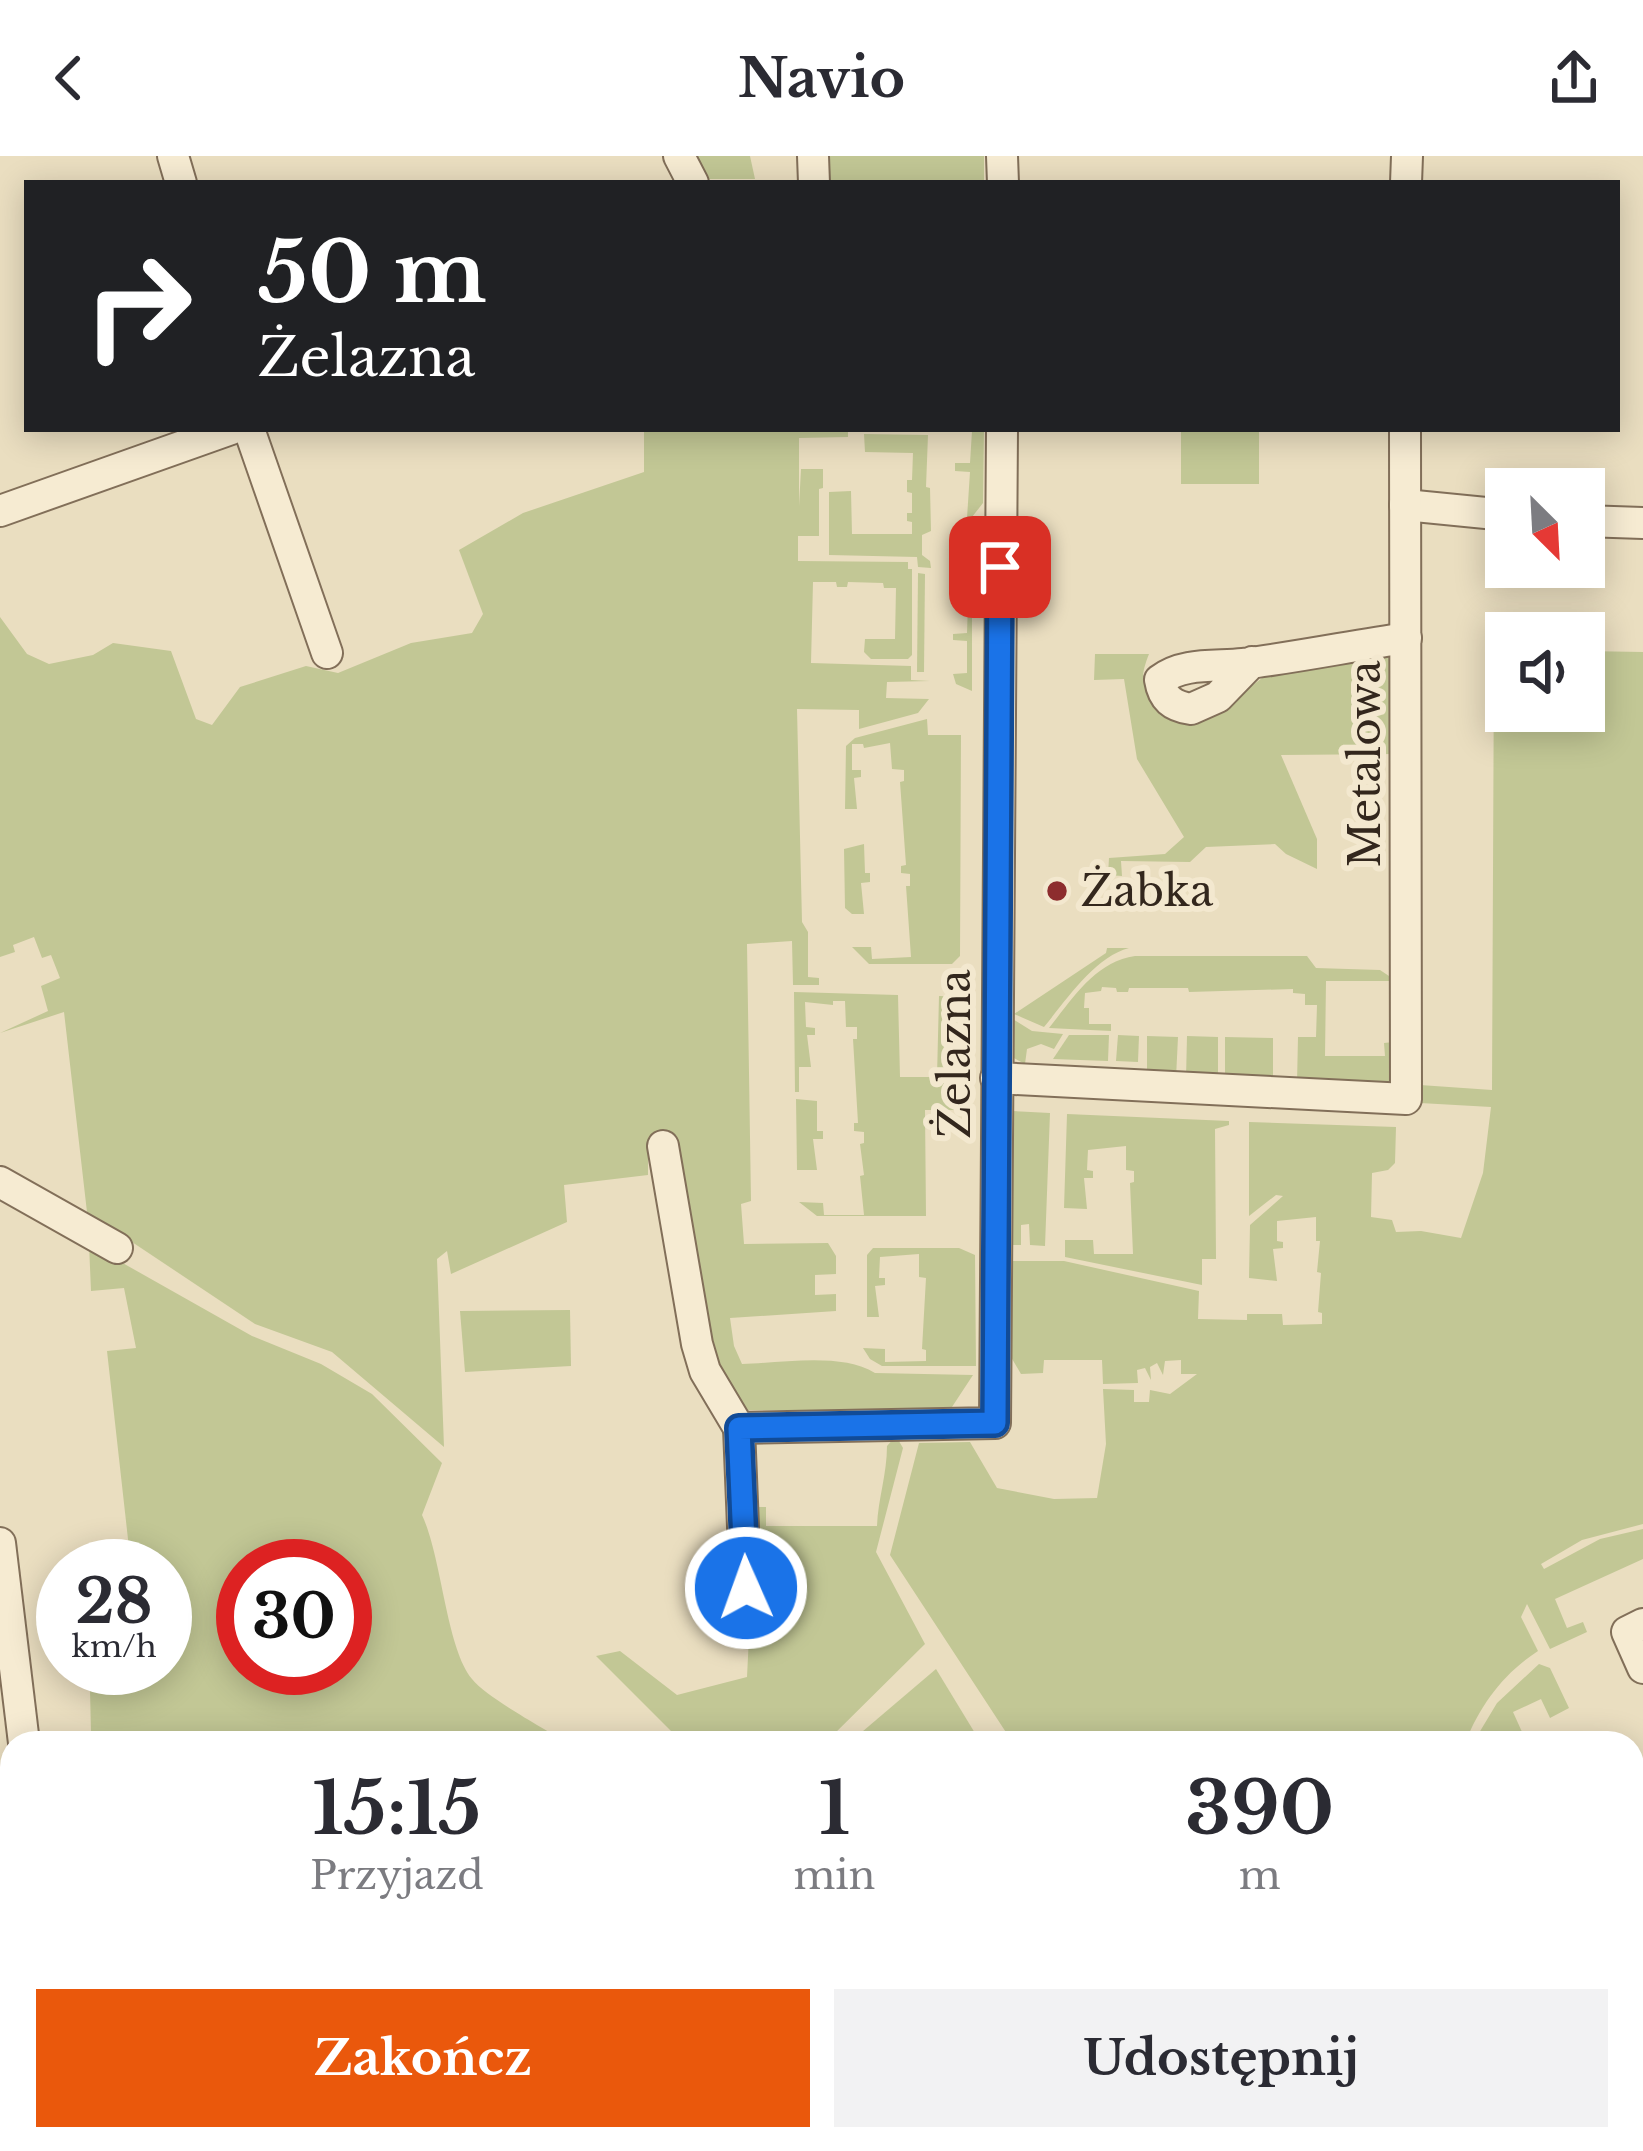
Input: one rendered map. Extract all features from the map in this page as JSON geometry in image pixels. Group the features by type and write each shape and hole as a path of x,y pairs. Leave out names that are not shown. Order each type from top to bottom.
{"street":[{"path":"0,511 223,432"},
{"path":"250,432 327,653"},
{"name":"Żelazna","path":"739,1428 995,1423 1002,432"},
{"name":"Metalowa","path":"996,1078 1406,1099 1405,432"},
{"path":"1405,505 1485,513"},
{"path":"1605,522 1643,523"},
{"path":"1252,662 1406,638"},
{"path":"663,1146 697,1344 705,1371 739,1428 747,1625"},
{"path":"0,1182 117,1248"},
{"path":"0,1543 23,1731"},
{"path":"1643,1624 1627,1631 1643,1667"}],"green space":[{"path":"686,156 750,156 755,179 702,179"},
{"path":"826,156 984,156 984,180 827,180"},
{"path":"644,432 848,432 848,437 799,438 799,506 801,469 823,469 823,488 819,489 819,536 798,536 798,561 908,562 912,569 912,655 908,659 871,659 864,652 865,639 895,639 896,588 884,588 883,583 848,582 847,587 837,587 836,582 813,582 811,663 911,666 911,680 930,681 887,682 886,698 929,699 918,713 859,729 859,710 797,709 802,922 808,932 808,977 819,978 819,985 793,985 792,941 747,944 751,1201 741,1204 744,1244 828,1243 836,1256 836,1274 815,1275 815,1295 836,1294 836,1311 730,1318 742,1364 829,1361 875,1373 973,1375 950,1410 746,1410 714,1378 670,1135 648,1140 648,1175 564,1185 567,1222 451,1274 447,1251 437,1259 444,1447 332,1352 255,1324 87,1212 64,1012 0,1033 48,1011 41,986 60,978 51,955 42,958 34,937 13,945 15,952 0,957 0,617 27,654 49,664 93,655 113,643 171,651 196,719 212,725 240,687 306,666 338,673 411,643 472,633 483,614 459,550 523,513 644,472"},
{"path":"972,432 984,432 983,503 967,518 970,472 955,471 955,463 970,463"},
{"path":"1181,432 1259,432 1259,484 1181,484"},
{"path":"864,434 928,435 926,487 930,488 931,531 922,535 922,555 931,568 918,567 917,557 829,555 829,492 851,491 852,534 912,534 907,513 912,513 912,493 907,492 907,480 912,480 913,453 865,452"},
{"path":"971,542 983,548 983,571 972,575 972,691 956,684 953,674 967,673 967,641 953,640 953,634 967,633 968,602 953,601 953,594 968,594 968,562 953,560 957,550"},
{"path":"918,573 925,574 924,672 917,672"},
{"path":"1605,651 1643,652 1643,1524 1582,1540 1541,1564 1544,1569 1600,1539 1643,1529 1643,1559 1555,1599 1567,1628 1583,1622 1587,1632 1550,1649 1527,1604 1521,1617 1538,1651 1494,1691 1471,1731 1005,1731 890,1555 919,1443 970,1442 997,1488 1054,1499 1097,1498 1106,1444 1103,1389 1134,1390 1134,1402 1149,1402 1150,1390 1170,1394 1197,1374 1181,1374 1181,1360 1165,1361 1163,1375 1157,1363 1150,1367 1151,1380 1145,1368 1137,1370 1138,1383 1103,1384 1102,1360 1044,1360 1043,1373 1021,1374 1011,1357 1012,1261 1064,1261 1199,1291 1198,1319 1247,1320 1247,1314 1282,1314 1283,1325 1322,1324 1316,1217 1277,1221 1277,1241 1283,1242 1283,1248 1273,1249 1277,1281 1249,1278 1250,1225 1283,1196 1276,1195 1249,1216 1249,1122 1396,1127 1395,1163 1388,1170 1372,1173 1371,1217 1392,1220 1396,1232 1461,1238 1483,1173 1491,1107 1420,1103 1420,1085 1492,1090 1494,732 1605,732"},
{"path":"1386,653 1395,662 1395,754 1281,755 1317,839 1317,869 1275,844 1206,847 1190,862 1121,861 1122,876 1108,875 1109,858 1165,854 1184,837 1137,759 1124,679 1094,680 1095,654 1149,654 1144,682 1161,707 1229,703 1274,669"},
{"path":"927,719 928,735 961,735 960,956 952,964 869,964 852,947 871,947 872,959 911,957 906,886 910,886 910,874 901,873 901,866 906,865 900,782 904,770 892,769 890,743 864,748 852,744 852,770 861,770 861,777 854,778 857,809 845,809 846,746 855,738"},
{"path":"864,844 870,882 861,883 864,914 852,914 845,908 844,849"},
{"path":"1107,948 1129,948 1093,970 1044,1027 1014,1014 1106,953"},
{"path":"1135,956 1307,956 1316,968 1380,970 1395,980 1394,1078 1383,1086 1297,1083 1298,1037 1316,1037 1317,1005 1305,1005 1305,994 1293,993 1293,989 1189,992 1188,988 1129,988 1117,992 1102,987 1085,993 1084,1008 1089,1008 1089,1024 1111,1024 1111,1031 1049,1028 1086,983","holes":["1326,981 1389,981 1394,987 1393,1042 1384,1043 1385,1056 1325,1056"]},
{"path":"794,992 898,995 900,1077 937,1077 939,996 962,997 961,1078 976,1110 925,1110 926,1216 817,1216 799,1202 823,1203 824,1215 864,1215 860,1144 864,1132 854,1131 858,1123 853,1039 857,1039 857,1027 846,1027 845,1001 833,1001 833,1005 805,1002 806,1027 815,1028 815,1035 807,1035 811,1067 799,1067 799,1092 795,1092"},
{"path":"1011,1018 1032,1031 1063,1034 1054,1049 1041,1044 1027,1049 1025,1064 1012,1057"},
{"path":"1069,1035 1109,1035 1108,1061 1053,1059"},
{"path":"1118,1035 1139,1036 1138,1062 1116,1061"},
{"path":"1147,1036 1178,1037 1176,1078 1147,1077"},
{"path":"1187,1036 1218,1037 1218,1080 1186,1078"},
{"path":"1225,1037 1273,1038 1273,1082 1225,1080"},
{"path":"796,1099 817,1101 817,1131 823,1131 823,1139 813,1139 817,1170 797,1170"},
{"path":"1011,1111 1050,1113 1045,1246 1030,1245 1029,1224 1021,1225 1021,1245 1011,1245"},
{"path":"1067,1114 1229,1121 1215,1129 1216,1259 1202,1259 1202,1285 1065,1257 1065,1240 1093,1240 1094,1254 1133,1254 1130,1183 1134,1171 1126,1170 1126,1146 1088,1150 1087,1170 1093,1171 1093,1178 1084,1178 1087,1209 1064,1208"},
{"path":"89,1244 252,1336 321,1364 372,1394 442,1463 422,1515 463,1665 490,1695 548,1731 91,1731 90,1695 192,1695 192,1539 128,1539 107,1351 136,1348 124,1288 91,1291"},
{"path":"873,1248 959,1248 975,1255 976,1366 882,1366 870,1359 863,1348 885,1349 885,1362 926,1361 922,1349 926,1278 919,1277 919,1254 880,1257 879,1278 885,1278 885,1285 875,1286 879,1317 867,1317 867,1255"},
{"path":"570,1310 571,1366 465,1372 460,1311"},
{"path":"896,1436 903,1448 876,1552 925,1644 837,1731 671,1731 596,1656 620,1651 677,1695 747,1677 754,1534 763,1533 750,1507 766,1507 766,1526 877,1526 887,1446"},
{"path":"1539,1664 1550,1668 1569,1708 1550,1718 1541,1699 1513,1712 1522,1731 1480,1731 1497,1703"},
{"path":"936,1669 974,1731 863,1731"}],"place":[{"name":"Żabka","path":"1057,891"}],"route":[{"path":"746,1588 739,1428 995,1423 1000,567"}]}
